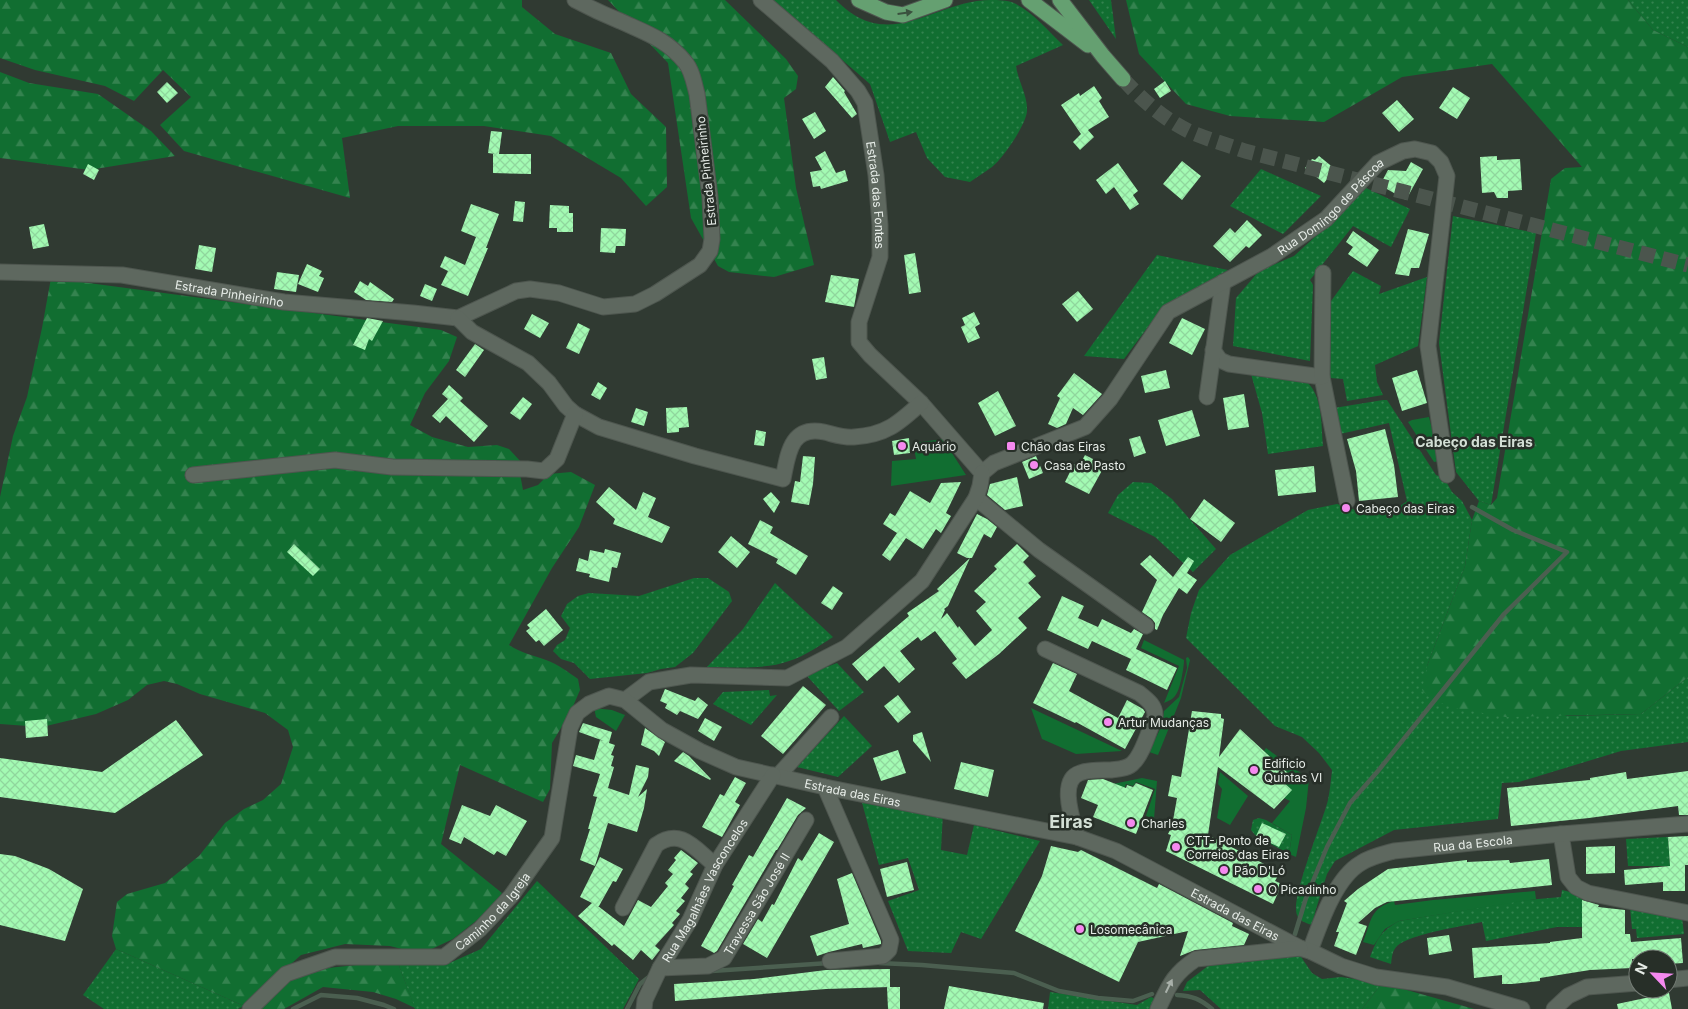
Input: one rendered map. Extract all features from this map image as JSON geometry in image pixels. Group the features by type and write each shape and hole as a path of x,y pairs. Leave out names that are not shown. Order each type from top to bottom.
{"main road":[{"path":"862,2 887,0"},
{"path":"862,2 886,12 904,15 945,0"},
{"path":"1029,0 1103,56"},
{"path":"1044,0 1103,56"},
{"path":"1060,0 1123,79"},
{"path":"1071,0 1103,56"}],"street":[{"name":"Estrada Pinheirinho","path":"0,272 122,275 284,302 422,313 458,318 516,291 530,289 559,293 603,307 635,304 655,294 700,265 710,251 712,239 711,222 698,94 686,63 670,46 650,33 575,0"},
{"name":"Estrada das Fontes","path":"761,0 832,60 858,91 865,103 876,175 880,225 880,257 859,322 859,342 870,355 921,403 982,473"},
{"name":"Rua Domingo de Páscoa","path":"982,473 994,463 1085,426 1110,399 1168,312 1272,256 1326,219 1378,163 1403,151 1415,149 1432,153 1441,162 1447,176 1428,346 1447,475"},
{"path":"1323,273 1322,377 1347,501"},
{"path":"1208,397 1213,350 1224,282"},
{"path":"458,318 472,332 528,363 549,383 566,406 575,414 599,427 695,456 783,479 790,445 803,432 817,430 852,437 876,434 898,424 921,403"},
{"path":"1213,350 1220,360 1229,364 1322,377"},
{"path":"193,475 335,460 392,467 527,469 544,471 557,459 575,414"},
{"path":"625,700 649,682 691,675 786,678 847,647 922,581 976,498 982,473"},
{"path":"976,498 1038,550 1146,626"},
{"path":"1045,649 1139,693 1149,701 1156,711 1138,757 1132,765 1079,773 1073,778 1068,786 1067,794 1077,837"},
{"name":"Caminho da Igreja","path":"250,1009 286,974 335,957 444,958 480,929 511,896 552,838 570,728 577,713 588,704 609,696 625,700"},
{"name":"Estrada das Eiras","path":"625,700 662,730 700,751 736,767 825,787 1077,837 1116,851 1341,966 1376,977 1447,987 1522,1009"},
{"name":"Rua Magalhães Vasconcelos","path":"644,1009 645,1000 660,968 690,920 714,865 776,776 831,717"},
{"path":"825,787 891,940 889,950 883,956 830,961"},
{"name":"Travessa São José II","path":"660,968 708,966 724,958 806,820"},
{"name":"Rua da Escola","path":"1305,949 1344,879 1360,863 1394,851 1561,834 1688,824"},
{"path":"1561,834 1568,877 1576,887 1588,893 1688,913"},
{"path":"623,908 656,846 664,839 682,838 714,865"},
{"path":"1158,1009 1173,978 1185,966 1196,959 1305,949"},
{"path":"1554,1009 1568,996 1587,987 1628,984"}],"green space":[{"path":"0,0 522,0 522,7 555,34 611,53 631,94 666,127 667,187 646,206 621,178 551,136 484,126 398,126 342,138 350,198 184,151 160,125 191,97 163,70 134,101 105,86 35,70 0,58"},
{"path":"608,0 725,0 786,59 798,76 796,89 784,98 796,188 814,265 774,277 729,272 718,266 691,218 668,63"},
{"path":"773,0 836,0 856,16 875,23 893,24 912,21 970,2 1005,1 1014,3 1028,11 1063,45 1016,66 1027,105 1026,117 1013,141 1002,156 992,167 970,182 945,177 927,158 916,132 890,142 870,84"},
{"path":"1089,0 1111,0 1116,39"},
{"path":"1126,0 1628,0 1653,30 1688,47 1688,677 1641,714 1506,717 1454,708 1431,699 1422,690 1427,666 1465,566 1472,520 1479,501 1491,505 1497,498 1551,179 1565,168 1582,167 1492,64 1402,77 1324,122 1230,116 1186,104 1139,54"},
{"path":"1628,0 1688,0 1688,47 1653,30"},
{"path":"0,72 29,83 98,94 151,131 175,156 89,170 0,158"},
{"path":"1261,169 1321,196 1283,234 1230,206"},
{"path":"1364,187 1410,209 1391,247 1353,226 1310,280 1313,285 1310,361 1233,346 1236,298 1259,271 1294,256 1340,214"},
{"path":"1453,216 1536,233 1491,505 1479,501 1456,472 1439,343"},
{"path":"1157,255 1228,270 1162,308 1124,359 1084,356"},
{"path":"1353,271 1381,286 1379,294 1427,277 1418,346 1375,365 1377,382 1383,395 1347,401 1343,379 1330,378 1331,301"},
{"path":"51,278 441,330 457,337 449,361 425,393 410,425 432,437 468,447 497,445 509,449 522,463 520,474 523,490 538,485 549,474 571,472 595,485 579,527 552,568 509,645 555,664 578,679 580,690 571,711 552,743 550,789 543,802 460,765 441,844 502,893 495,906 453,939 421,954 390,946 345,944 301,955 244,1006 116,949 112,936 117,902 127,894 165,883 199,856 225,823 244,809 263,800 281,784 293,747 288,730 265,713 200,694 177,684 164,681 147,685 128,700 96,714 42,727 0,724 0,497 13,436 27,397"},
{"path":"1251,374 1307,382 1319,403 1323,446 1268,454 1262,413"},
{"path":"1387,400 1436,475 1444,478 1452,492 1462,501 1472,520 1465,566 1427,666 1567,716 1641,714 1688,677 1688,742 1621,751 1519,782 1502,783 1498,819 1394,830 1335,861 1327,874 1312,925 1299,919 1296,906 1302,877 1328,800 1332,770 1319,753 1302,737 1275,726 1186,638 1191,613 1199,590 1230,555 1308,510 1337,504 1359,512 1400,506 1407,501 1389,423 1340,434 1334,408"},
{"path":"1429,417 1440,461 1434,462 1408,422"},
{"path":"943,439 966,475 891,486 892,461 916,459 913,443"},
{"path":"1133,482 1151,483 1172,499 1216,549 1193,572 1155,537 1108,513 1118,495"},
{"path":"694,578 708,578 729,592 732,601 693,653 675,667 647,673 590,679 574,663 561,659 553,651 557,645 565,640 570,628 561,616 567,604 578,596 589,593 639,596"},
{"path":"775,583 833,637 801,656 780,664 748,667 707,667 743,629"},
{"path":"1144,640 1184,660 1179,689 1173,698 1164,703 1179,666 1141,648"},
{"path":"1188,657 1190,660 1181,698 1158,755 1149,752 1162,725 1164,711 1179,697 1187,668 1186,658"},
{"path":"837,663 864,692 839,711 806,675"},
{"path":"769,690 770,696 777,695 751,725 713,704 723,692"},
{"path":"594,708 612,710 625,715 616,731 596,717"},
{"path":"1031,708 1122,751 1076,754 1042,739"},
{"path":"844,716 872,746 838,777 797,767"},
{"path":"1266,748 1309,779 1306,808 1296,857 1289,854 1292,835 1272,823 1290,801 1284,798 1291,790 1283,782 1289,774 1264,751"},
{"path":"1220,772 1248,796 1230,825 1217,818 1222,789 1218,784"},
{"path":"1142,778 1157,781 1154,819 1146,816 1155,789 1136,782 1133,786 1126,784 1122,794 1113,784"},
{"path":"861,799 943,812 941,850 967,855 974,825 1040,841 981,939 961,932 951,953 908,951 888,901 919,890 908,858 879,865"},
{"path":"1259,818 1292,835 1289,854 1255,835 1251,830 1253,820"},
{"path":"1668,837 1670,866 1628,866 1626,839"},
{"path":"537,881 639,979 623,1009 415,1009 398,963 445,965 481,949"},
{"path":"1562,890 1582,895 1582,927 1557,927 1486,941 1482,922 1437,931 1404,942 1394,950 1391,964 1370,957 1380,936 1399,921 1517,901 1561,897"},
{"path":"1535,891 1536,899 1399,921 1385,929 1374,945 1363,942 1372,916 1380,908 1394,901 1395,905"},
{"path":"1630,907 1682,918 1684,934 1637,938 1636,929 1632,929"},
{"path":"116,949 244,1006 238,1009 104,1009 83,995"},
{"path":"1297,951 1312,973 1322,979 1341,977 1382,983 1362,1009 1221,1009 1200,990 1183,991 1187,982 1208,966"},
{"path":"398,963 415,1008 396,999 373,992 323,987 284,1009 260,1009 283,986 301,975 313,971 340,967"},
{"path":"1382,983 1474,1009 1362,1009"},
{"path":"1050,992 1137,1005 1151,997 1160,1001 1157,1009 1048,1009"}],"building":[{"path":"833,77 845,91 857,114 852,118 825,87"},
{"path":"1165,81 1171,91 1160,98 1154,89"},
{"path":"167,82 178,93 167,103 157,92"},
{"path":"1094,86 1102,98 1099,101 1109,117 1088,130 1094,137 1080,150 1073,142 1081,134 1061,105 1079,93 1080,96"},
{"path":"1453,87 1470,98 1457,119 1439,108"},
{"path":"1397,100 1414,119 1399,132 1382,113"},
{"path":"815,112 826,131 814,139 802,119"},
{"path":"491,131 502,132 499,154 531,154 531,174 493,173 493,154 495,154 488,153"},
{"path":"825,151 836,173 845,170 848,181 821,189 820,186 813,187 810,172 822,170 815,157"},
{"path":"1319,156 1335,169 1324,183 1305,168 1312,159 1315,160"},
{"path":"1497,156 1497,160 1520,159 1522,190 1508,191 1508,198 1497,198 1494,192 1482,193 1480,157"},
{"path":"1182,161 1201,176 1182,200 1163,184"},
{"path":"1411,162 1423,169 1406,200 1380,185 1388,170 1406,171"},
{"path":"1118,163 1138,191 1133,195 1139,204 1130,210 1114,187 1106,194 1096,180"},
{"path":"88,164 99,170 94,180 83,174"},
{"path":"515,201 525,202 523,222 513,221"},
{"path":"471,204 499,214 486,248 488,248 468,296 441,285 448,271 440,267 445,256 465,265 476,237 461,231"},
{"path":"550,205 569,206 569,213 573,213 573,232 557,232 557,228 549,228"},
{"path":"1247,220 1262,235 1249,248 1246,246 1230,262 1213,246 1230,228 1235,233"},
{"path":"44,224 49,246 33,249 29,227"},
{"path":"601,228 626,229 625,246 616,246 615,253 600,252"},
{"path":"1408,229 1429,234 1419,268 1411,268 1409,276 1395,274"},
{"path":"1353,231 1379,250 1367,267 1348,254 1353,247 1346,242"},
{"path":"199,245 216,248 212,272 195,269"},
{"path":"915,253 921,292 909,294 904,255"},
{"path":"307,264 322,271 319,276 324,278 318,292 298,284"},
{"path":"277,272 299,275 296,292 274,289"},
{"path":"831,275 859,279 854,307 825,302"},
{"path":"360,281 368,286 370,282 394,299 392,302 366,300 354,292"},
{"path":"425,284 437,289 432,301 420,296"},
{"path":"1078,291 1093,309 1077,322 1062,304"},
{"path":"974,312 980,324 975,327 980,338 968,343 961,327 965,325 962,318"},
{"path":"532,314 549,323 540,338 524,329"},
{"path":"367,318 383,321 372,341 369,339 365,350 353,345"},
{"path":"1182,318 1205,329 1192,355 1169,343"},
{"path":"578,323 590,329 579,354 566,348"},
{"path":"475,344 484,350 465,377 456,370"},
{"path":"824,357 827,378 816,380 812,359"},
{"path":"1166,370 1170,388 1145,393 1141,376"},
{"path":"1417,370 1427,403 1402,411 1392,378"},
{"path":"1074,373 1102,394 1083,415 1073,408 1066,424 1057,428 1048,424 1060,398 1057,396"},
{"path":"598,382 607,388 600,400 591,395"},
{"path":"449,385 463,398 460,401 488,426 474,442 446,416 440,423 432,416 448,399 442,394"},
{"path":"998,391 1016,426 995,436 978,403"},
{"path":"1244,394 1249,427 1228,430 1223,398"},
{"path":"523,397 532,404 520,420 510,413"},
{"path":"687,407 689,427 679,428 679,432 667,433 666,408"},
{"path":"636,408 648,412 644,426 631,422"},
{"path":"1192,410 1200,436 1166,446 1158,420"},
{"path":"1385,429 1394,465 1398,497 1359,501 1356,471 1347,439"},
{"path":"756,430 766,432 764,446 754,445"},
{"path":"1140,436 1146,453 1134,457 1129,439"},
{"path":"909,438 910,453 894,455 892,441"},
{"path":"1085,455 1105,465 1089,494 1065,482 1074,464 1079,466"},
{"path":"803,456 815,457 809,505 791,502 795,481 800,482"},
{"path":"1036,456 1043,473 1029,479 1022,462"},
{"path":"1314,466 1316,492 1278,496 1275,470"},
{"path":"1017,477 1023,506 1005,510 987,495 990,484"},
{"path":"961,482 946,513 951,516 941,533 936,529 923,549 906,538 890,561 882,555 897,533 883,524 890,513 895,516 910,491 930,503 941,483"},
{"path":"609,487 636,510 643,492 656,498 648,517 670,527 662,543 613,524 615,519 596,502"},
{"path":"771,492 780,502 774,513 763,499"},
{"path":"1204,499 1235,523 1221,542 1190,519"},
{"path":"977,514 997,527 991,538 984,534 972,558 967,558 957,553"},
{"path":"760,520 773,527 770,533 808,556 796,575 776,563 778,559 748,544"},
{"path":"731,536 750,552 737,568 718,552"},
{"path":"294,544 320,569 313,576 287,552"},
{"path":"1017,544 1029,556 1023,562 1036,576 1028,583 1041,597 1018,618 1027,628 999,654 966,679 952,663 957,659 935,631 921,641 918,637 900,651 915,669 899,683 884,666 867,681 852,664 909,616 907,613 939,591 937,589 970,558 948,606 944,609 941,619 947,613 975,646 992,630 976,611 986,602 974,591 997,569 994,566"},
{"path":"605,549 621,553 617,568 612,567 609,582 589,577 590,574 576,571 579,558 588,561 590,550 604,553"},
{"path":"1150,555 1173,577 1188,557 1194,561 1187,573 1197,580 1187,594 1179,588 1163,615 1157,630 1152,619 1142,612 1157,580 1140,564"},
{"path":"833,586 843,593 832,610 821,603"},
{"path":"1062,596 1084,606 1078,618 1098,627 1102,619 1131,633 1134,629 1143,634 1136,649 1177,668 1167,690 1126,670 1131,659 1092,641 1088,649 1047,630"},
{"path":"546,609 563,630 544,646 539,640 536,642 526,631 530,628 527,625"},
{"path":"1053,663 1077,674 1069,691 1118,718 1127,700 1143,709 1145,712 1125,749 1076,722 1033,703"},
{"path":"803,686 826,705 783,754 761,736"},
{"path":"665,689 695,701 698,697 708,705 698,719 680,711 677,715 665,708 667,704 660,701"},
{"path":"898,695 911,712 898,723 884,706"},
{"path":"1192,711 1221,714 1221,718 1224,719 1219,757 1240,729 1289,774 1283,782 1292,790 1274,809 1218,767 1208,835 1280,872 1275,881 1282,884 1273,904 1166,851 1171,835 1168,834 1172,826 1177,798 1168,796 1172,775 1181,777"},
{"path":"705,718 722,727 714,741 698,731"},
{"path":"47,719 48,736 26,738 25,721"},
{"path":"176,720 203,755 115,813 0,797 0,758 102,772"},
{"path":"583,723 612,732 609,743 615,745 611,755 614,756 611,766 614,767 608,788 629,795 636,765 649,768 648,777 638,797 647,789 637,832 608,823 595,866 580,860 590,829 588,829 597,797 593,796 600,774 573,766 576,755 594,760 600,740 604,741 579,732"},
{"path":"645,728 665,742 659,756 654,751 641,745"},
{"path":"922,732 931,762 913,741 913,735"},
{"path":"898,750 906,773 881,781 873,758"},
{"path":"683,752 689,756 710,780 674,761"},
{"path":"961,762 994,770 988,797 954,789"},
{"path":"1688,771 1688,815 1679,815 1678,806 1511,826 1507,788 1590,780 1590,778 1626,772 1627,779"},
{"path":"735,777 746,783 735,802 740,805 722,837 702,827 720,794 724,796"},
{"path":"1103,779 1126,788 1127,785 1133,787 1136,783 1153,790 1136,834 1093,817 1098,805 1081,798 1088,780"},
{"path":"787,798 806,808 798,815 717,951 714,953 701,946 749,855 753,857"},
{"path":"462,805 490,816 496,805 527,821 506,856 497,851 494,855 464,837 461,844 449,839"},
{"path":"1262,823 1286,834 1279,847 1256,836"},
{"path":"819,833 834,842 767,958 743,944 758,919 762,922 772,904 774,905 798,858 802,861"},
{"path":"1688,836 1688,865 1685,865 1685,891 1663,891 1663,882 1625,885 1624,870 1670,866 1668,837"},
{"path":"1051,846 1078,852 1081,850 1157,888 1159,884 1233,923 1232,926 1249,934 1244,945 1195,950 1180,956 1188,931 1138,942 1119,982 1015,931 1042,876"},
{"path":"1615,846 1615,873 1586,874 1586,847"},
{"path":"681,850 698,863 690,872 693,874 685,884 689,888 681,898 685,901 676,911 680,914 672,923 674,925 655,946 660,950 652,960 641,950 633,960 614,944 612,946 578,916 592,903 580,897 600,857 623,869 616,882 613,881 598,906 624,926 638,900 651,907 668,886 665,883 673,874 668,870 676,860 674,858"},
{"path":"0,854 15,856 49,869 83,889 65,941 0,925"},
{"path":"1549,859 1552,885 1387,902 1375,908 1358,923 1367,926 1356,955 1334,946 1339,932 1336,932 1347,903 1344,901 1388,869 1467,860 1467,862 1509,860 1510,863"},
{"path":"907,862 914,890 887,897 880,869"},
{"path":"852,873 881,944 863,948 862,944 817,956 810,936 849,924 837,879"},
{"path":"1582,900 1599,905 1598,907 1625,910 1625,934 1630,934 1631,942 1681,938 1683,963 1678,963 1678,949 1628,949 1628,968 1590,970 1540,978 1540,981 1512,984 1502,984 1502,975 1474,978 1472,948 1550,943 1582,938"},
{"path":"1449,935 1452,951 1429,955 1427,938"},
{"path":"890,969 890,987 826,989 675,1001 674,984 754,979 826,970"},
{"path":"949,986 1044,1003 1043,1009 944,1009"},
{"path":"887,987 900,987 900,1009 888,1009"},
{"path":"1641,999 1670,999 1672,1009 1618,1009 1617,1004"}],"waterway":[{"path":"1295,934 1306,898 1327,847 1350,803 1504,614 1567,552 1513,530 1472,507"},
{"path":"712,971 829,963"},
{"path":"879,963 1014,973 1059,991 1098,998 1133,1001 1152,994"},
{"path":"627,1009 640,984 650,976"},
{"path":"293,1009 321,995 357,998 394,1009"},
{"path":"1177,995 1196,999 1212,1009"}],"tunnel":[{"path":"1123,79 1147,103 1173,123 1193,133 1245,151 1688,265"}],"place":[{"name":"Aquário","path":"902,446"},
{"name":"Chão das Eiras","path":"1011,446"},
{"name":"Casa de Pasto","path":"1034,465"},
{"name":"Cabeço das Eiras","path":"1346,508"},
{"name":"Artur Mudanças","path":"1108,722"},
{"name":"Edificio Quintas VI","path":"1254,770"},
{"name":"Charles","path":"1131,823"},
{"name":"CTT- Ponto de Correios das Eiras","path":"1176,847"},
{"name":"Pão D'Ló","path":"1224,870"},
{"name":"O Picadinho","path":"1258,889"},
{"name":"Losomecânica","path":"1080,929"}],"district":[{"name":"Cabeço das Eiras","path":"1474,441"},
{"name":"Eiras","path":"1071,821"}]}
